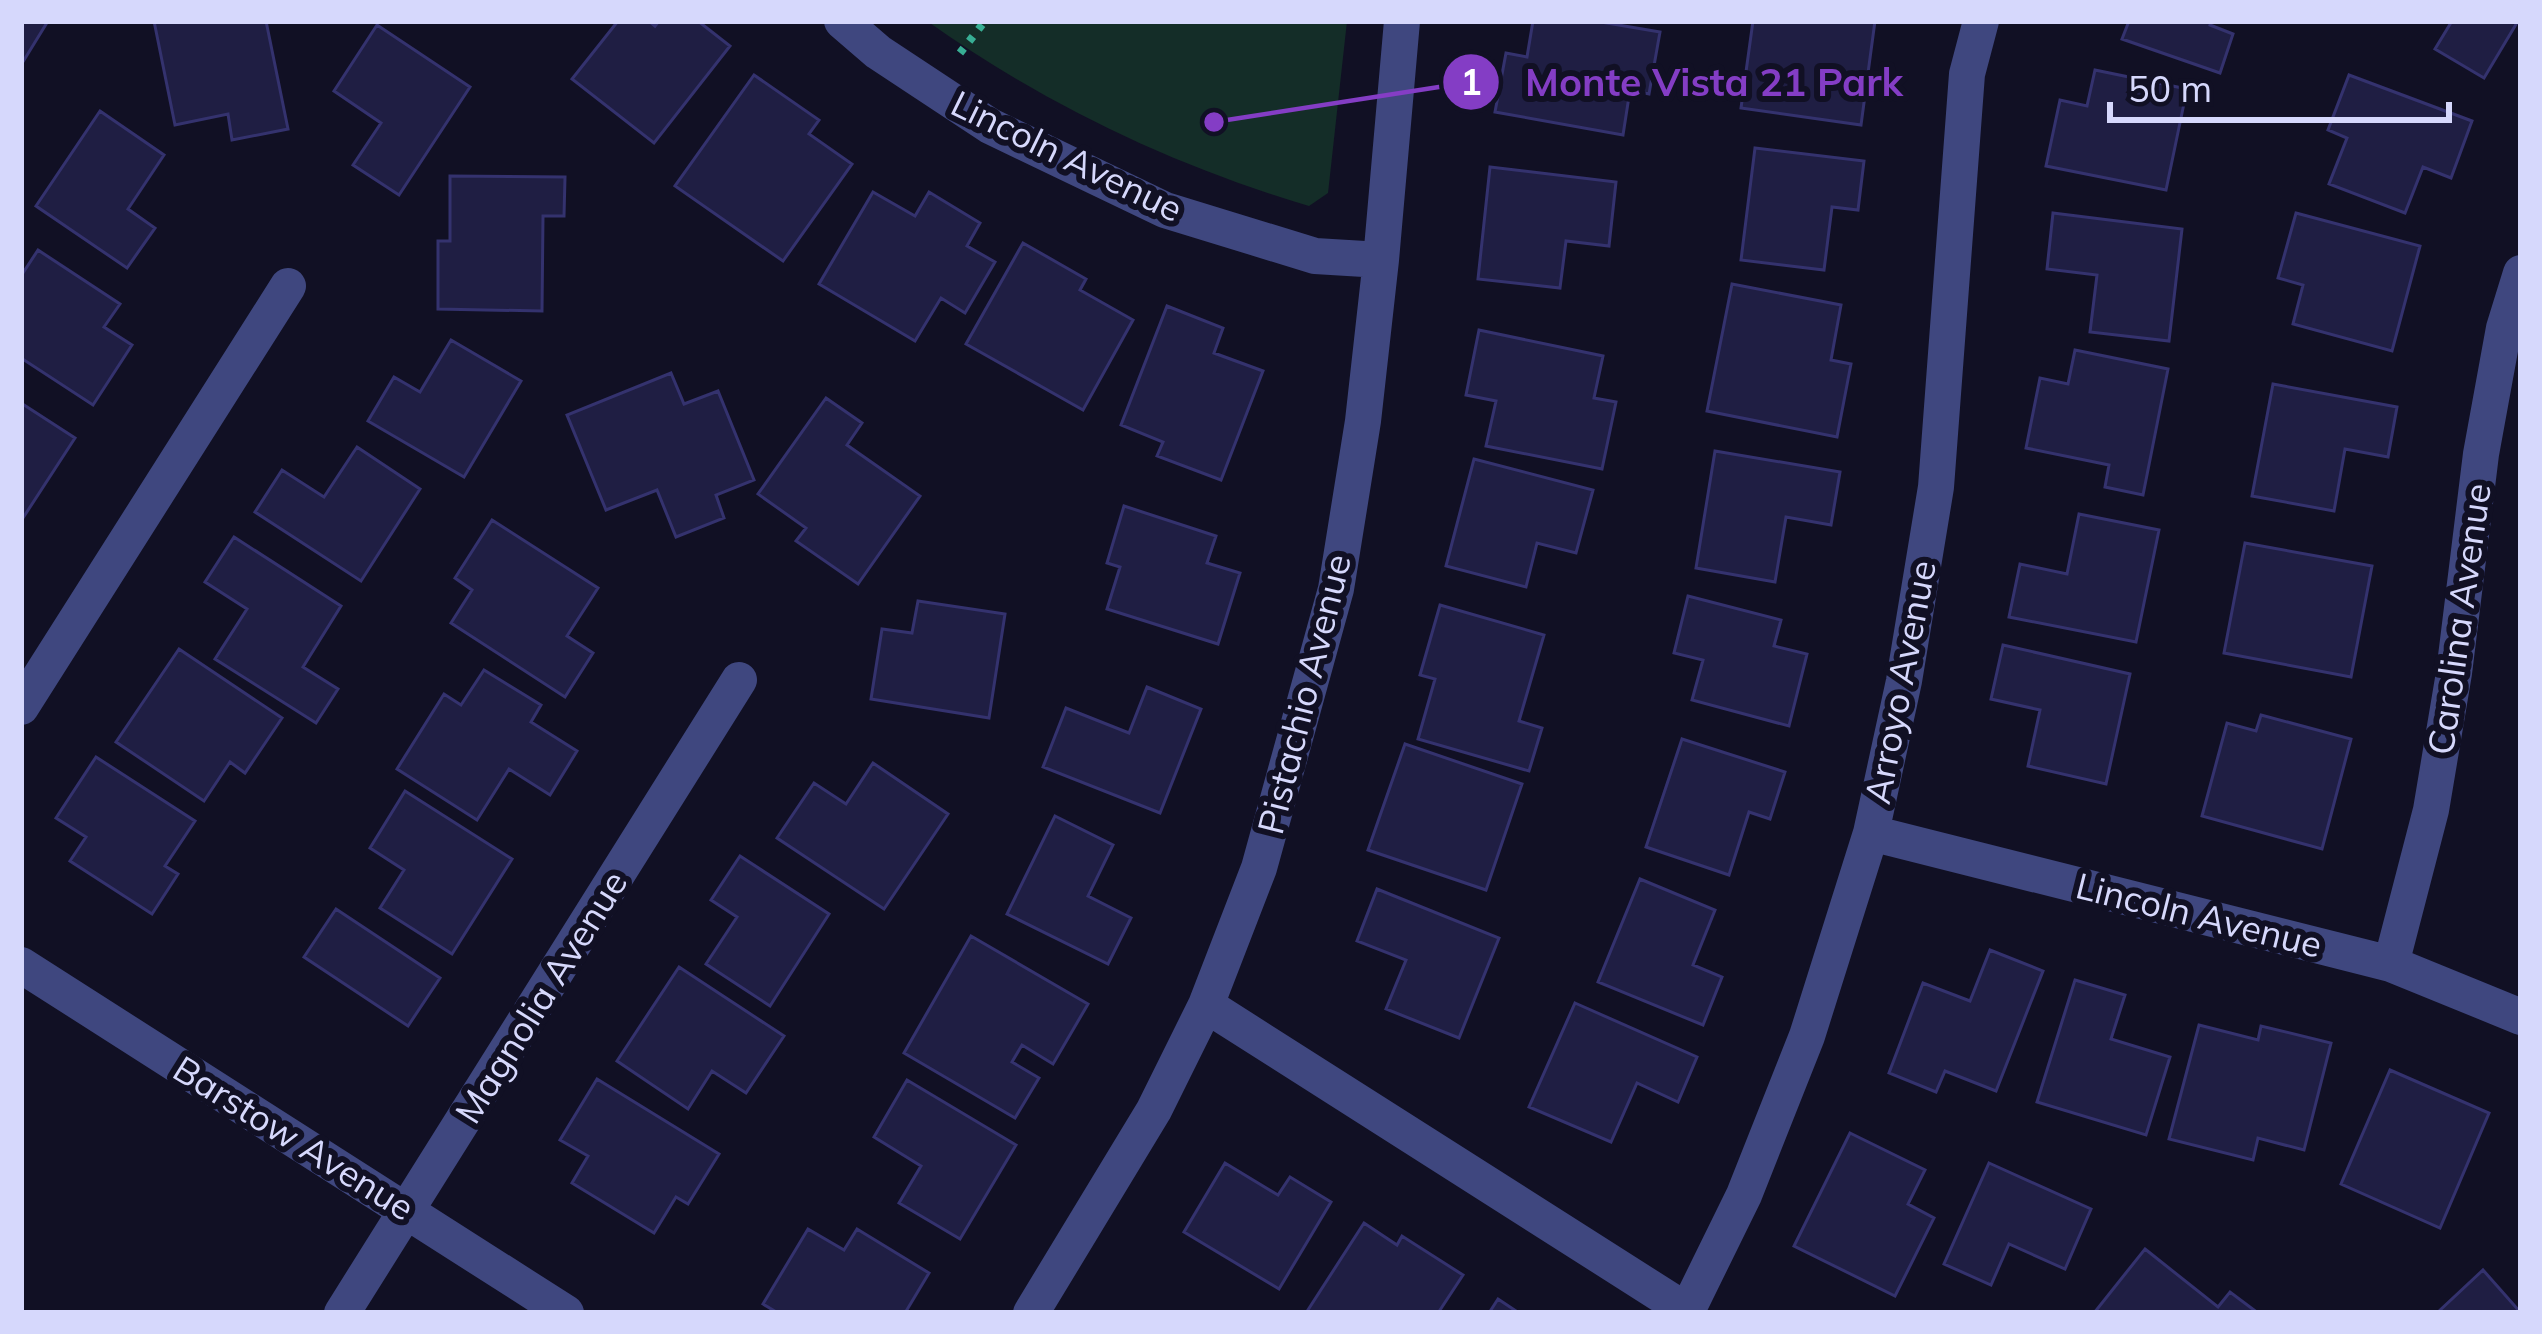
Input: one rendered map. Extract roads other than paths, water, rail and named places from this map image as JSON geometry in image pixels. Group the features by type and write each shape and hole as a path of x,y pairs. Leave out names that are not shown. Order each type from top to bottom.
{"street":[{"name":"Lincoln Avenue","path":"842,21 878,52 990,126 1165,210 1315,256 1381,260"},
{"name":"Pistachio Avenue","path":"1031,1313 1154,1110 1206,1005 1259,868 1336,589 1363,421 1402,21"},
{"name":"Arroyo Avenue","path":"1689,1312 1744,1195 1807,1036 1871,832 1904,681 1936,487 1967,74 1981,21"},
{"name":"Carolina Avenue","path":"2391,964 2432,811 2481,454 2504,328 2521,273"},
{"path":"21,707 288,286"},
{"name":"Magnolia Avenue","path":"342,1313 739,680"},
{"name":"Lincoln Avenue","path":"1871,832 2391,964 2521,1017"},
{"name":"Barstow Avenue","path":"21,965 566,1313"},
{"path":"1206,1005 1689,1312"}],"place":[{"name":"Monte Vista 21 Park","path":"1214,122"}]}
